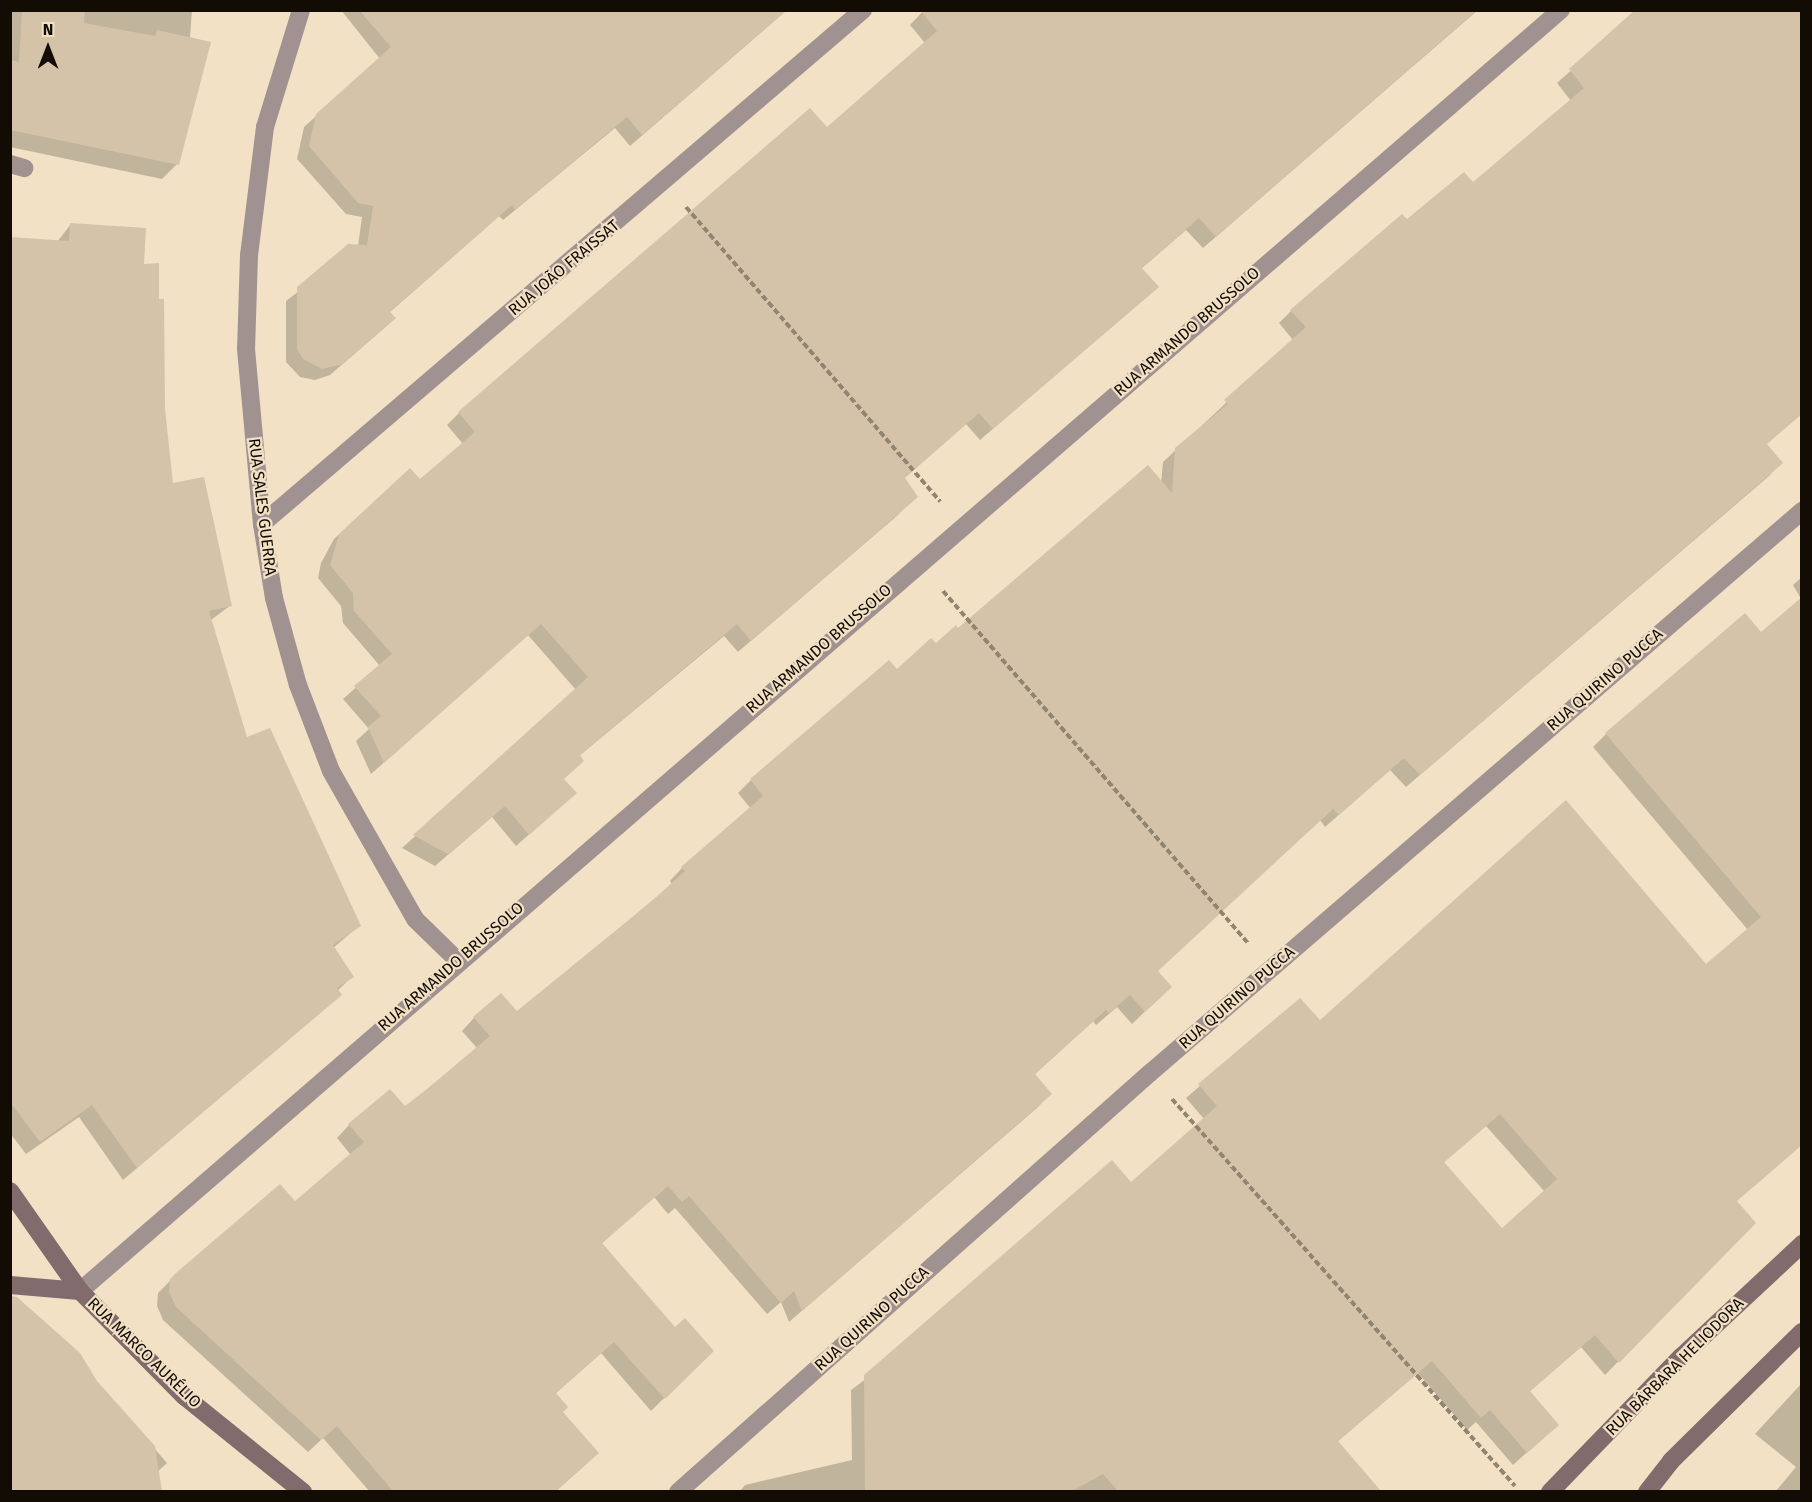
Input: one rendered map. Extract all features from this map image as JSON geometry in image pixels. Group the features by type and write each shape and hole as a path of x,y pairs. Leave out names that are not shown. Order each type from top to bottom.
{"street":[{"name":"RUA SALES GUERRA","path":"301,10 265,127 249,255 246,349 262,524 274,598 298,685 331,771 415,919 458,961"},
{"name":"RUA JOÃO FRAISSAT","path":"262,524 665,183 863,10"},
{"name":"RUA ARMANDO BRUSSOLO","path":"80,1291 458,961 1561,10"},
{"name":"RUA QUIRINO PUCCA","path":"678,1491 1270,968 1802,511"},
{"name":"RUA MARCO AURÉLIO","path":"10,1191 80,1291 184,1396 303,1491"},
{"name":"RUA BÁRBARA HELIODORA","path":"1550,1491 1681,1357 1802,1244"},
{"path":"10,1285 80,1291"},
{"path":"1647,1491 1671,1461 1802,1332"}],"path":[{"path":"665,183 962,526"},
{"path":"918,564 1270,968"},
{"path":"1150,1073 1520,1491"}],"building":[{"path":"22,10 85,10 84,23 155,36 157,30 211,42 179,165 10,130 10,60 19,62"},
{"path":"359,10 787,10 642,135 627,117 515,210 512,205 390,312 396,318 343,364 322,369 303,359 297,349 297,287 348,244 367,245 373,206 358,203 309,146 316,114 391,47"},
{"path":"920,10 1477,10 1216,237 1199,218 1142,268 1159,287 993,429 979,413 905,478 918,497 751,641 737,624 580,755 584,761 564,779 577,793 529,835 505,806 448,854 413,835 588,677 541,624 384,763 368,727 381,716 354,686 392,654 354,611 353,593 330,565 339,534 410,468 420,479 475,432 458,412 810,108 827,127 937,31"},
{"path":"1635,10 1802,10 1802,414 1767,444 1783,463 1420,775 1404,758 1339,815 1333,809 1158,971 1172,987 1145,1012 1130,995 1109,1013 1106,1010 1035,1074 1052,1094 802,1311 794,1291 781,1303 689,1196 682,1202 668,1186 602,1243 675,1327 685,1318 714,1351 665,1399 614,1342 556,1393 568,1407 563,1412 599,1453 556,1491 393,1491 337,1426 321,1440 176,1307 169,1292 170,1279 176,1273 280,1184 295,1201 364,1142 348,1124 390,1089 405,1106 490,1036 473,1017 501,993 517,1011 652,901 685,871 681,867 763,796 750,779 889,660 897,669 931,638 936,643 956,625 958,628 1148,465 1172,493 1175,448 1228,404 1224,400 1306,327 1290,310 1402,214 1407,219 1464,172 1473,182 1584,88 1569,69"},
{"path":"70,223 146,228 144,264 159,263 159,299 164,299 165,409 173,483 204,477 232,606 209,611 247,737 270,728 361,926 333,945 354,977 337,988 342,995 137,1168 92,1105 40,1142 10,1102 10,237 69,241"},
{"path":"1802,597 1802,1145 1737,1201 1756,1223 1619,1363 1595,1335 1530,1391 1559,1425 1527,1453 1490,1410 1481,1418 1432,1361 1338,1441 1381,1491 1118,1491 1103,1474 1072,1491 865,1491 864,1375 1112,1160 1131,1182 1217,1106 1198,1084 1300,998 1320,1020 1566,800 1706,964 1761,917 1605,733 1745,613 1761,632","holes":["1500,1114 1557,1179 1502,1228 1444,1162"]},
{"path":"10,1296 17,1297 80,1353 97,1381 155,1446 162,1491 10,1491"}]}
